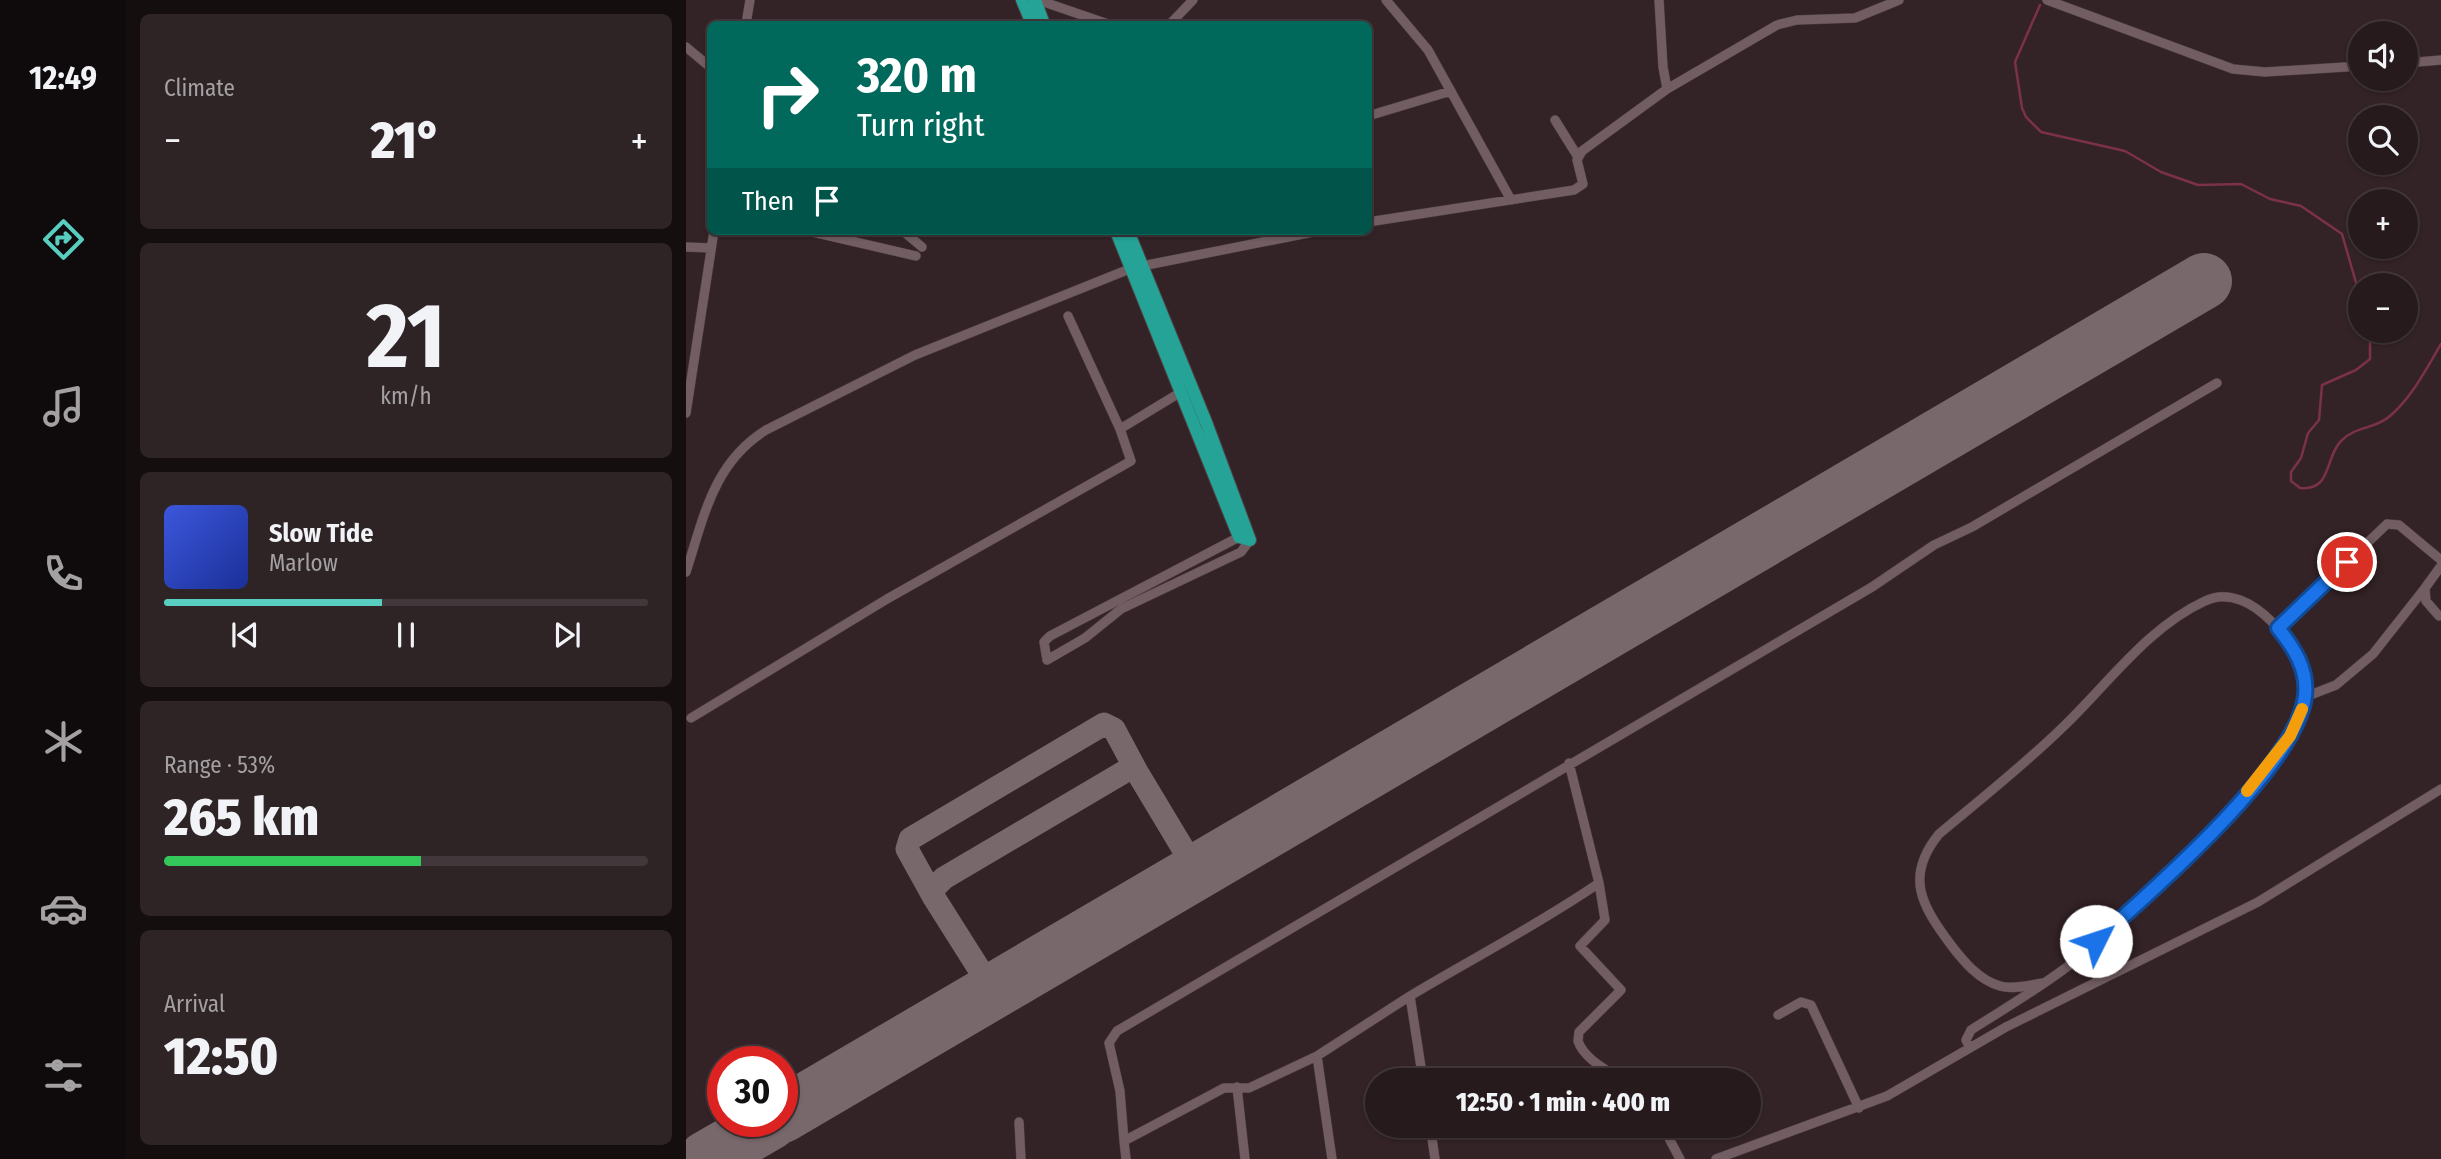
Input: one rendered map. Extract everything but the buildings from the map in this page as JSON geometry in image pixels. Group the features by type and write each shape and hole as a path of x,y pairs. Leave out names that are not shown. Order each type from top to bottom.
{"highway":[{"path":"1023,0 1031,21"},
{"path":"1036,0 1043,21"},
{"path":"1118,235 1137,266"},
{"path":"1129,235 1137,266 1245,538"},
{"path":"1164,334 1181,392 1245,538"}],"street":[{"path":"746,21 750,0"},
{"path":"1036,0 1099,21"},
{"path":"1173,21 1193,0"},
{"path":"1386,0 1427,50 1511,200"},
{"path":"1659,0 1667,89"},
{"path":"1578,158 1588,146 1667,89 1777,25 1797,20 1854,18 1899,0"},
{"path":"2047,0 2233,69 2265,72 2348,66"},
{"path":"686,47 707,64"},
{"path":"2418,61 2441,60"},
{"path":"1372,115 1451,91"},
{"path":"1372,221 1580,187 1582,179 1578,158 1555,120"},
{"path":"686,413 713,235"},
{"path":"824,235 916,256"},
{"path":"908,235 922,247"},
{"path":"686,572 717,479 759,435 915,355 1137,266 1297,235"},
{"path":"686,247 711,248"},
{"path":"691,718 887,599 1130,463 1132,459 1120,429 1068,316"},
{"path":"1126,1159 1120,1091 1109,1043 1113,1034 1569,763 1872,587 1934,545 1972,527 2217,383"},
{"path":"1120,429 1181,392"},
{"path":"2278,628 2387,524 2399,525 2441,560"},
{"path":"1245,538 1241,552 1121,609 1085,638 1047,660 1044,642 1050,636 1245,538"},
{"path":"2305,697 2336,685 2373,654 2441,566"},
{"path":"2425,588 2426,601 2439,616"},
{"path":"1970,1048 1966,1040 1971,1030 2043,984 2061,971 2131,910 2222,820 2266,771 2290,736 2301,714 2305,682 2299,659 2278,628 2260,610 2237,599 2210,599 2188,610 2158,632 2062,729 1940,834 1927,850 1920,874 1923,902 1961,958 1982,978 1998,986 2043,984"},
{"path":"1569,763 1599,883 1605,920 1580,946 1621,990 1579,1032 1577,1041 1585,1053 1604,1068"},
{"path":"1716,1159 1887,1096 1970,1048 2258,902 2441,789"},
{"path":"1124,1141 1224,1088 1249,1088 1317,1056 1410,996 1522,934 1542,917 1599,883"},
{"path":"1410,996 1421,1068"},
{"path":"1778,1015 1801,1002 1811,1005 1859,1108"},
{"path":"1317,1056 1332,1159"},
{"path":"1237,1087 1245,1159"},
{"path":"1019,1122 1021,1159"},
{"path":"1432,1138 1435,1159"},
{"path":"1669,1138 1681,1159"}],"waterway":[{"path":"2040,5 2015,62 2022,108 2026,117 2041,132 2125,151 2161,172 2198,185 2241,184 2270,199 2301,206 2342,234 2353,273"},
{"path":"2370,343 2370,359 2356,370 2322,385 2319,420 2308,433 2301,458 2291,472 2291,481 2300,488 2311,487 2323,479 2336,447 2348,435 2379,423 2398,408 2418,382 2441,344"}],"taxiway":[{"path":"1104,724 1114,729 1137,772 1129,769 944,878 935,887 933,896 907,849 910,839 1104,724"},
{"path":"1137,772 1185,852 1186,869 1175,884"},
{"path":"1185,852 1202,861 1220,858"},
{"path":"933,896 981,972 983,988 972,1003"},
{"path":"981,972 993,980 1012,980"}],"runway":[{"path":"798,1106 2204,281"},
{"path":"706,1159 744,1137"}],"slow traffic":[{"path":"2247,791 2266,771 2290,736 2302,709"}],"route":[{"path":"2096,941 2222,820 2266,771 2290,736 2301,714 2305,682 2299,659 2278,628 2347,562"}]}
